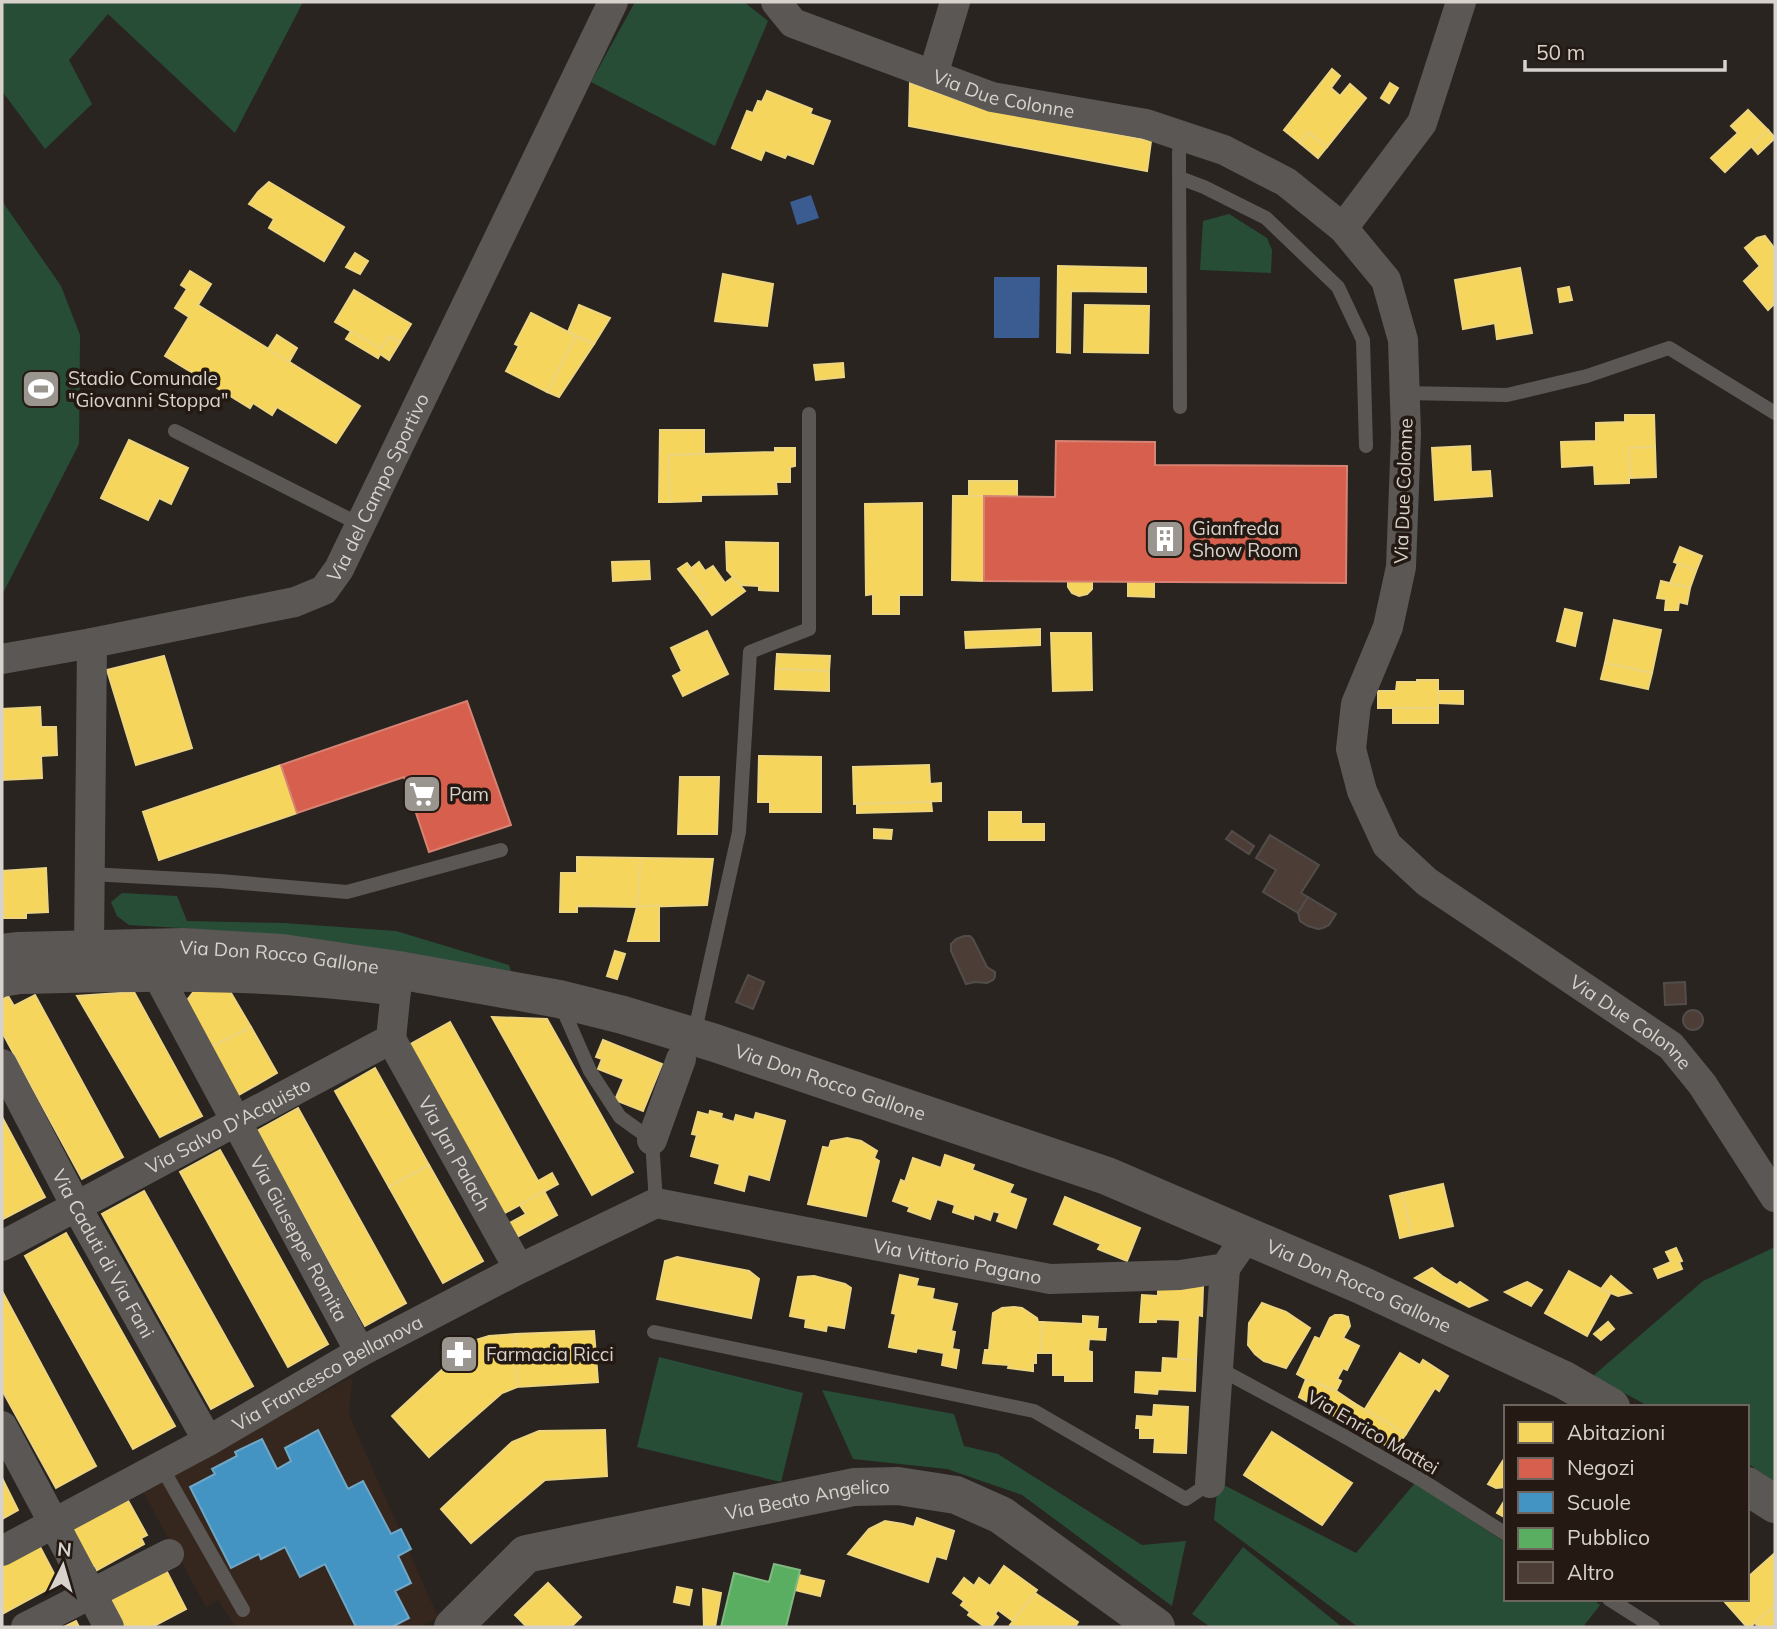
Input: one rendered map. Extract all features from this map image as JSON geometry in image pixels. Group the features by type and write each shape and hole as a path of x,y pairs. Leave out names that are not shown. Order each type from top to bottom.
{"main road":[{"name":"Via Don Rocco Gallone","path":"2,953 89,948 183,947 282,953 397,981 559,999 623,1015 687,1048 1107,1176 1361,1285 1517,1357 1608,1405"},
{"name":"Via Beato Angelico","path":"453,1627 526,1554 854,1488 898,1486 956,1495 1001,1516 1156,1627"},
{"path":"1749,1487 1775,1504"}],"street":[{"name":"Via del Campo Sportivo","path":"2,659 296,602 324,590 339,569 361,525 613,2"},
{"name":"Via Due Colonne","path":"776,2 793,23 992,97 1146,124 1224,150 1286,182 1343,228 1385,280 1403,340 1406,433 1401,567 1388,626 1356,704 1351,749 1367,802 1387,845 1427,882 1671,1046 1702,1084 1775,1197"},
{"path":"933,75 956,2"},
{"path":"1343,228 1422,123 1461,2"},
{"path":"89,948 92,643"},
{"path":"2,982 20,979 159,976 397,981 391,1039"},
{"name":"Via Giuseppe Romita","path":"159,976 360,1352"},
{"name":"Via Salvo D'Acquisto","path":"2,1246 391,1039"},
{"name":"Via Jan Palach","path":"391,1039 519,1269"},
{"path":"652,1140 687,1048"},
{"name":"Via Caduti di Via Fani","path":"2,1064 76,1206 208,1441"},
{"name":"Via Francesco Bellanova","path":"2,1551 208,1441 360,1352 519,1269 656,1203"},
{"name":"Via Vittorio Pagano","path":"656,1203 1050,1279 1180,1275 1225,1268"},
{"path":"1210,1483 1225,1268 1247,1236"},
{"path":"2,1426 109,1627"},
{"path":"26,1627 169,1554"}],"lane":[{"path":"1180,135 1180,407"},
{"path":"1180,178 1266,218 1338,287 1363,340 1366,446"},
{"path":"1405,393 1507,395 1587,376 1669,348 1775,413"},
{"path":"687,1048 739,832 750,652 809,629 809,414"},
{"path":"175,431 361,525"},
{"path":"90,874 347,892 501,850"},
{"path":"559,999 597,1083 620,1117 652,1140 656,1203"},
{"path":"654,1332 1034,1411 1186,1499 1210,1483"},
{"name":"Via Enrico Mattei","path":"1218,1368 1423,1481 1504,1533"},
{"path":"161,1466 243,1611"},
{"path":"1612,1601 1653,1627"}],"shaded area":[{"path":"352,1377 349,1415 438,1617 420,1627 236,1627 218,1600 206,1607 141,1488"}],"green space":[{"path":"2,2 303,2 235,133 108,14 69,60 92,104 45,149 2,91"},
{"path":"635,2 744,2 768,21 715,146 591,82"},
{"name":"Stadio Comunale \"Giovanni Stoppa\"","path":"2,201 61,286 80,335 79,444 2,595"},
{"path":"1229,214 1267,238 1272,250 1271,273 1200,270 1203,221"},
{"path":"122,893 177,896 187,921 284,923 396,931 509,965 511,971 351,944 129,925 117,916 111,902"},
{"path":"1775,1247 1775,1482 1749,1464 1749,1405 1646,1405 1593,1376 1703,1281"},
{"path":"659,1357 803,1393 781,1482 637,1447"},
{"path":"822,1390 954,1414 964,1446 998,1454 1142,1545 1186,1541 1172,1606 1022,1495 947,1469 853,1459"},
{"path":"1218,1482 1356,1553 1415,1483 1504,1542 1504,1601 1595,1601 1600,1605 1583,1627 1358,1627 1214,1520"},
{"path":"1243,1547 1342,1627 1210,1627 1192,1614"}],"water":[{"path":"811,195 819,218 797,225 790,202"},
{"path":"994,277 1040,277 1039,338 994,338"}],"building: Abitazioni":[{"path":"1332,69 1340,76 1331,88 1340,96 1350,84 1366,98 1327,147 1308,132 1300,143 1284,130"},
{"path":"910,83 984,109 1151,141 1147,171 909,126"},
{"path":"1390,83 1398,88 1389,103 1381,98"},
{"path":"767,91 812,109 810,114 830,121 813,164 787,154 785,158 765,150 761,160 732,148 747,111 753,113 758,101 762,102"},
{"path":"1748,110 1768,130 1725,172 1711,158 1738,133 1731,126"},
{"path":"1768,130 1775,138 1758,154 1751,146"},
{"path":"1308,132 1327,147 1318,158 1300,143"},
{"path":"269,182 344,227 324,261 269,228 274,219 249,204"},
{"path":"1765,236 1775,249 1775,303 1768,310 1744,281 1760,266 1745,248 1757,238"},
{"path":"355,253 368,261 360,274 346,267"},
{"path":"1058,266 1146,268 1146,292 1071,291 1070,353 1057,352"},
{"path":"1520,268 1532,333 1497,339 1495,323 1463,329 1455,280"},
{"path":"190,271 211,284 198,305 360,406 336,443 277,407 272,415 253,403 250,408 165,356 189,317 175,308 187,289 181,285"},
{"path":"723,274 773,284 767,326 715,321"},
{"path":"1569,287 1572,300 1560,302 1558,289"},
{"path":"354,290 411,324 400,342 389,336 381,349 335,322"},
{"path":"579,305 610,318 594,344 568,332"},
{"path":"1085,305 1149,306 1148,353 1084,352"},
{"path":"531,313 576,336 547,392 506,371 519,346 515,344"},
{"path":"351,331 381,349 389,336 400,342 389,360 380,354 378,358 346,339"},
{"path":"277,335 297,348 289,362 268,349"},
{"path":"576,336 594,344 559,397 547,392"},
{"path":"843,363 844,377 816,380 814,365"},
{"path":"1625,415 1654,415 1655,447 1629,448 1629,483 1595,484 1594,465 1562,467 1561,442 1596,441 1596,423 1625,422"},
{"path":"660,430 704,430 704,454 669,455 670,502 659,502"},
{"path":"129,440 188,468 171,504 159,498 148,520 101,498"},
{"path":"1470,446 1471,472 1490,471 1492,496 1435,500 1432,448"},
{"path":"1655,447 1656,477 1630,478 1629,448"},
{"path":"775,448 795,448 795,466 790,467 790,482 776,482 777,494 701,495 701,501 670,502 669,455 775,452"},
{"path":"969,481 1017,481 1017,496 969,496"},
{"path":"953,496 984,496 984,581 952,580"},
{"path":"922,503 922,595 899,595 899,614 873,614 873,594 866,595 865,504"},
{"path":"726,542 778,543 778,591 740,585 727,570"},
{"path":"1680,547 1702,556 1696,571 1674,562"},
{"path":"649,561 650,579 613,581 612,562"},
{"path":"699,562 705,571 713,566 725,583 733,577 745,591 712,615 700,598 706,594 688,571"},
{"path":"687,563 691,568 688,571 706,594 700,598 678,569"},
{"path":"1678,563 1696,571 1690,588 1670,583"},
{"path":"1068,581 1092,581 1092,589 1079,596 1072,593"},
{"path":"1661,581 1690,588 1687,604 1679,602 1678,610 1665,610 1666,599 1657,598"},
{"path":"1128,582 1154,582 1154,597 1128,596"},
{"path":"1565,609 1582,613 1575,646 1557,641"},
{"path":"1614,620 1661,630 1652,673 1605,663"},
{"path":"1040,629 1040,645 966,648 965,632"},
{"path":"707,631 728,674 683,696 673,676 682,671 671,648"},
{"path":"1051,633 1091,633 1092,690 1053,691"},
{"path":"777,654 830,656 829,671 776,669"},
{"path":"164,656 192,748 136,765 107,670"},
{"path":"1605,663 1652,673 1648,689 1601,679"},
{"path":"776,669 829,671 829,691 775,689"},
{"path":"1438,680 1438,708 1378,708 1378,691 1396,691 1397,682"},
{"path":"1438,691 1463,691 1463,704 1438,703"},
{"path":"40,707 41,727 56,727 57,755 41,756 42,778 2,780 2,709"},
{"path":"1393,708 1438,708 1438,723 1393,723"},
{"path":"759,756 821,757 821,812 770,812 770,802 758,802"},
{"path":"281,765 297,813 159,860 143,812"},
{"path":"929,765 930,784 941,783 941,801 854,804 853,767"},
{"path":"680,777 719,777 717,834 678,834"},
{"path":"931,802 932,811 857,813 857,804"},
{"path":"989,812 1021,812 1021,824 1044,824 1044,840 989,840"},
{"path":"874,829 892,830 891,839 874,838"},
{"path":"577,857 641,858 637,907 577,906 577,912 560,912 561,873 577,873"},
{"path":"641,858 713,859 707,905 637,907"},
{"path":"46,868 48,912 26,913 26,918 4,918 2,871"},
{"path":"659,905 659,941 628,941 637,907"},
{"path":"615,951 625,954 617,979 607,976"},
{"path":"228,988 251,1027 209,1048 184,1004 195,990"},
{"path":"134,992 202,1116 160,1137 77,996"},
{"path":"35,995 123,1157 82,1179 2,1032 2,1000 8,996 14,1006"},
{"path":"492,1017 547,1019 633,1172 592,1195"},
{"path":"450,1022 538,1181 552,1173 558,1184 503,1214 409,1045"},
{"path":"251,1027 277,1073 237,1096 209,1048"},
{"path":"603,1040 662,1064 643,1111 615,1100 624,1079 598,1069 602,1059 596,1057"},
{"path":"375,1068 429,1165 389,1187 335,1091"},
{"path":"298,1108 406,1303 365,1326 257,1131"},
{"path":"710,1111 722,1114 721,1118 734,1122 736,1115 754,1120 756,1113 785,1121 769,1180 748,1174 744,1191 715,1183 720,1164 691,1156 697,1135 692,1134 698,1112 709,1115"},
{"path":"2,1117 45,1197 3,1219 2,1216"},
{"path":"847,1138 861,1141 877,1151 874,1158 879,1161 866,1216 808,1204 823,1147 829,1148 831,1141"},
{"path":"220,1150 328,1344 288,1367 180,1172"},
{"path":"945,1155 974,1165 972,1170 1013,1185 1009,1193 1026,1199 1016,1228 997,1221 1000,1213 993,1211 990,1220 974,1214 973,1219 953,1212 955,1205 937,1199 930,1219 908,1211 910,1207 893,1201 901,1180 905,1182 913,1158 941,1168"},
{"path":"429,1165 483,1261 443,1283 389,1187"},
{"path":"1443,1184 1453,1226 1412,1235 1402,1193"},
{"path":"144,1191 253,1386 211,1409 102,1214"},
{"path":"544,1191 557,1215 515,1238 508,1224 526,1214 520,1205"},
{"path":"1402,1193 1412,1235 1400,1238 1390,1196"},
{"path":"1065,1197 1140,1228 1127,1261 1098,1249 1101,1244 1054,1224"},
{"path":"66,1233 175,1426 133,1449 25,1256"},
{"path":"1676,1248 1682,1261 1679,1262 1682,1269 1658,1278 1654,1269 1671,1262 1666,1252"},
{"path":"677,1257 749,1271 759,1279 751,1318 657,1299 665,1261"},
{"path":"1432,1268 1457,1285 1460,1282 1487,1300 1469,1307 1415,1278"},
{"path":"1569,1271 1610,1294 1587,1336 1545,1313"},
{"path":"900,1275 918,1279 916,1286 934,1289 932,1299 957,1304 951,1331 955,1332 952,1349 959,1350 956,1368 942,1365 944,1353 889,1347 896,1314 892,1313"},
{"path":"814,1276 851,1288 844,1328 827,1325 826,1331 805,1327 806,1319 790,1316 798,1277"},
{"path":"1611,1276 1631,1293 1618,1296 1601,1289"},
{"path":"1527,1282 1542,1290 1531,1306 1505,1292"},
{"path":"1163,1284 1203,1287 1202,1316 1198,1315 1196,1360 1178,1359 1180,1320 1156,1319 1156,1322 1140,1322 1142,1295 1158,1296 1158,1288"},
{"path":"2,1291 96,1466 56,1488 2,1390"},
{"path":"1262,1303 1286,1312 1310,1328 1286,1368 1264,1361 1248,1345 1249,1323"},
{"path":"1002,1308 1022,1308 1037,1318 1038,1322 1043,1322 1041,1353 1036,1353 1033,1371 1008,1368 1009,1365 983,1363 985,1350 989,1350 993,1313"},
{"path":"1335,1315 1348,1317 1350,1326 1343,1338 1359,1346 1347,1370 1343,1368 1337,1379 1341,1381 1336,1391 1297,1374 1315,1337 1320,1339 1330,1318"},
{"path":"1083,1316 1098,1317 1097,1329 1106,1329 1105,1340 1089,1339 1092,1381 1065,1381 1065,1375 1053,1375 1053,1353 1041,1353 1043,1322 1083,1324"},
{"path":"1608,1322 1614,1329 1601,1340 1594,1334"},
{"path":"594,1331 598,1382 517,1387 515,1334"},
{"path":"515,1334 517,1387 502,1393 429,1457 392,1416 473,1341 489,1336"},
{"path":"1400,1353 1420,1365 1423,1360 1448,1376 1439,1391 1435,1388 1406,1434 1365,1409"},
{"path":"1163,1358 1196,1360 1195,1391 1158,1389 1157,1394 1135,1392 1136,1372 1162,1373"},
{"path":"1306,1379 1336,1391 1354,1403 1343,1421 1299,1397"},
{"path":"1354,1403 1406,1434 1401,1437 1394,1450 1343,1421"},
{"path":"1154,1405 1188,1407 1186,1453 1154,1452 1155,1438 1140,1438 1140,1428 1136,1428 1137,1416 1153,1417"},
{"path":"605,1430 607,1476 545,1480 471,1543 441,1509 512,1442 539,1431"},
{"path":"1272,1432 1352,1483 1322,1525 1244,1475"},
{"path":"1504,1459 1504,1487 1496,1488 1488,1484"},
{"path":"2,1478 18,1510 2,1519"},
{"path":"126,1497 147,1535 141,1538 144,1544 97,1570 95,1566 90,1568 69,1529"},
{"path":"1504,1501 1504,1517 1497,1513"},
{"path":"917,1518 954,1531 946,1559 936,1556 928,1582 848,1554 869,1529 885,1521 914,1527"},
{"path":"39,1545 59,1583 2,1614 2,1566"},
{"path":"1775,1553 1775,1605 1747,1627 1724,1601 1749,1601 1749,1576"},
{"path":"1004,1566 1037,1590 1013,1621 998,1610 995,1614 998,1617 991,1627 985,1627 968,1615 970,1612 961,1605 964,1601 953,1593 964,1578 974,1586 979,1578 990,1586"},
{"path":"166,1570 186,1609 152,1627 125,1627 111,1599"},
{"path":"799,1575 824,1581 820,1596 795,1590"},
{"path":"548,1583 581,1617 571,1627 527,1627 515,1615"},
{"path":"677,1587 692,1590 689,1605 674,1602"},
{"path":"703,1589 721,1593 715,1627 704,1627"},
{"path":"1035,1593 1078,1622 1075,1627 1010,1625"},
{"path":"1775,1605 1775,1627 1759,1627 1755,1623"},
{"path":"76,1621 79,1627 64,1627"}],"building: Negozi":[{"name":"Gianfreda Show Room","path":"1056,441 1155,442 1155,465 1347,466 1346,583 984,581 984,496 1055,497"},
{"path":"467,701 511,825 429,852 404,777 297,813 281,765"}],"building: Scuole":[{"path":"318,1430 348,1489 363,1481 391,1534 401,1529 411,1549 398,1556 411,1583 395,1591 409,1618 392,1627 356,1627 325,1564 300,1577 285,1547 261,1559 259,1554 231,1568 190,1487 215,1474 212,1469 237,1456 235,1452 262,1439 277,1469 291,1461 285,1448"}],"building: Pubblico":[{"path":"774,1564 800,1570 786,1627 721,1627 734,1573 769,1582"}],"building: Altro":[{"path":"1232,831 1254,846 1249,854 1226,839"},
{"path":"1270,835 1319,865 1301,893 1308,897 1298,913 1263,892 1276,870 1256,858"},
{"path":"1308,897 1336,914 1329,925 1318,929 1300,921 1298,913"},
{"path":"964,936 973,939 987,967 995,972 993,980 966,984 951,951 951,944"},
{"path":"748,975 764,982 753,1009 736,1002"},
{"path":"1685,982 1686,1004 1665,1005 1664,983"},
{"path":"1689,1010 1697,1010 1703,1020 1697,1030 1689,1030 1683,1024 1683,1016"}],"place":[{"name":"Stadio Comunale \"Giovanni Stoppa\"","path":"41,389"},
{"name":"Gianfreda Show Room","path":"1165,539"},
{"name":"Pam","path":"422,794"},
{"name":"Farmacia Ricci","path":"459,1354"}]}
